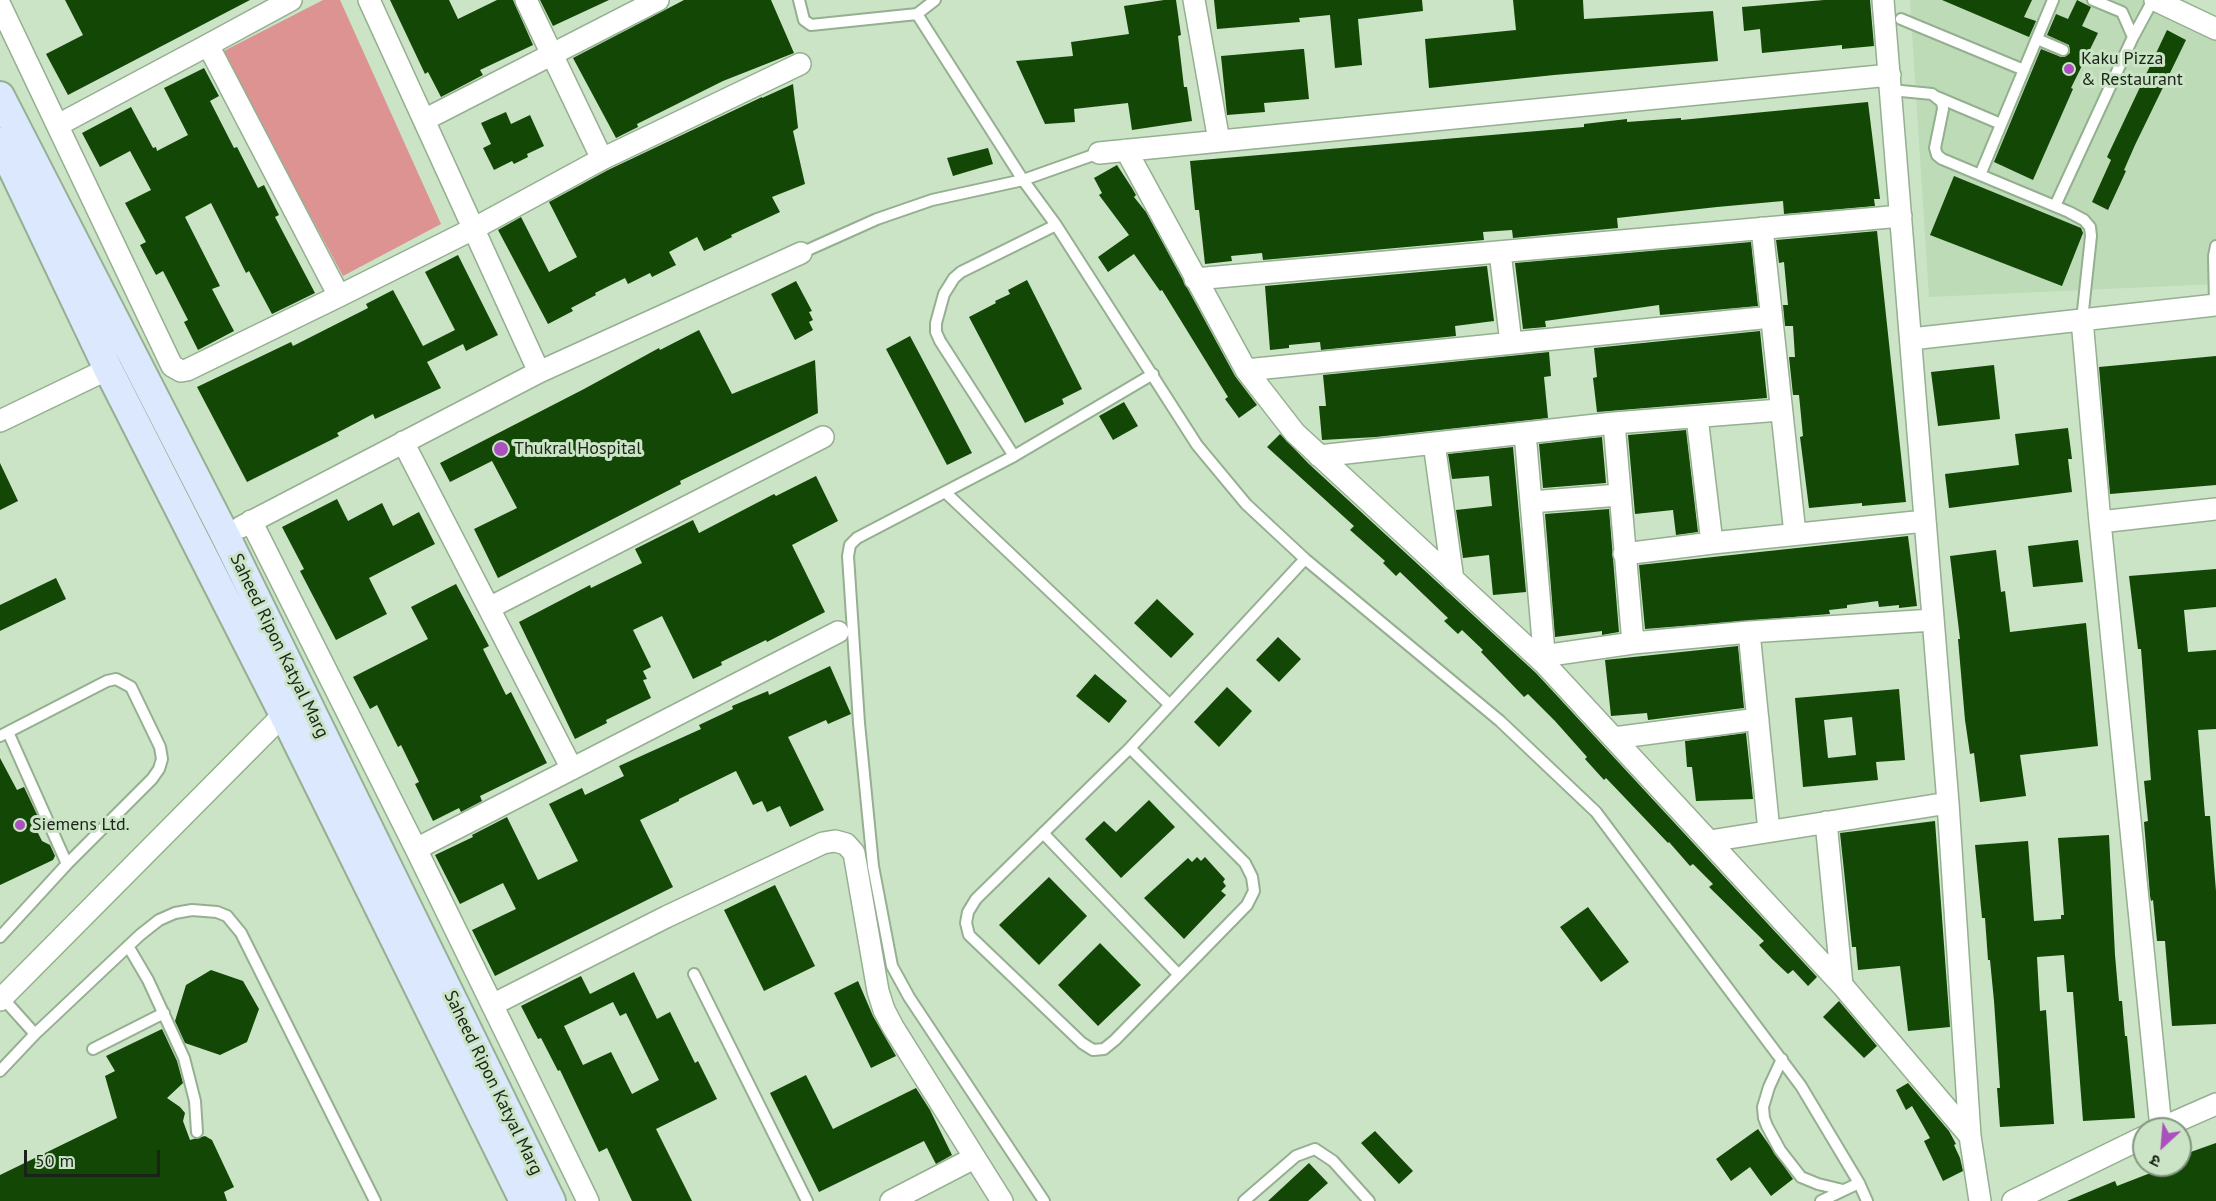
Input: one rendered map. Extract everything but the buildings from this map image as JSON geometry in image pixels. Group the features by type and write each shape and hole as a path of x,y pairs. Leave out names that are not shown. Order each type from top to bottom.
{"street":[{"path":"58,125 291,0"},
{"path":"369,0 539,372"},
{"path":"525,0 602,159"},
{"path":"424,120 658,0"},
{"path":"1194,0 1219,141"},
{"path":"1883,0 1948,803 1970,1136 1980,1201"},
{"path":"2154,0 2214,24"},
{"path":"0,5 175,369 187,370 473,229 602,159 800,64"},
{"path":"208,45 339,296"},
{"path":"1099,153 1890,82"},
{"name":"Saheed Ripon Katyal Marg","path":"0,96 225,535 293,705 524,1201"},
{"name":"Saheed Ripon Katyal Marg","path":"0,142 108,369 198,548 293,705 551,1201"},
{"path":"1126,150 1246,370 1296,433 1453,580 1544,660 1842,985 1970,1136"},
{"path":"1195,279 1901,216"},
{"path":"1762,228 1795,534"},
{"path":"1500,252 1511,343"},
{"path":"198,548 539,372 801,253"},
{"path":"1911,339 2216,305"},
{"path":"1246,370 1771,317"},
{"path":"2082,320 2154,1117"},
{"path":"0,422 108,369"},
{"path":"1318,456 1614,423 1780,410"},
{"path":"1697,417 1712,543"},
{"path":"1614,423 1633,643"},
{"path":"1525,433 1544,660"},
{"path":"489,608 823,437"},
{"path":"403,442 572,769"},
{"path":"1434,443 1453,580"},
{"path":"1531,502 1619,495"},
{"path":"2100,522 2216,509"},
{"path":"251,521 416,849 588,1201"},
{"path":"1624,554 1925,521"},
{"path":"1544,660 1633,643 1749,632 1933,620"},
{"path":"416,849 838,632"},
{"path":"1749,632 1769,831"},
{"path":"1,997 293,705"},
{"path":"1614,738 1758,719"},
{"path":"1710,841 1948,803"},
{"path":"1826,822 1842,985"},
{"path":"492,1005 666,917 822,843 835,841 846,844 854,853 884,1010 1002,1201"},
{"path":"2187,1117 2216,1104"},
{"path":"2013,1201 2132,1142"},
{"path":"891,1201 974,1158"}],"lane":[{"path":"799,0 804,20 811,25 917,14 935,0"},
{"path":"1980,175 2053,0"},
{"path":"2093,0 2122,12 2133,37"},
{"path":"2055,206 2133,37 2154,0"},
{"path":"917,14 1197,445 1246,504 1305,559 1500,721 1596,812 1801,1086 1859,1183 1867,1201"},
{"path":"1901,19 2024,70"},
{"path":"2037,39 2063,50"},
{"path":"1890,82 1932,94 2001,124"},
{"path":"1937,97 1942,102 1943,109 1936,142 1937,155 2055,206 2084,220 2090,227 2082,320"},
{"path":"801,253 877,219 932,200 1023,180 1099,153"},
{"path":"1014,456 940,341 936,332 936,322 944,294 954,278 972,266 1056,225"},
{"path":"2216,246 2214,256 2216,305"},
{"path":"1044,1201 909,997 892,966 873,866 859,723 848,556 850,545 857,538 1014,456 1152,374"},
{"path":"945,492 1169,704"},
{"path":"1130,748 1245,863 1252,877 1254,891 1247,905 1114,1040 1104,1049 1093,1050 1082,1043 969,935 966,923 968,912 976,899 1130,748 1305,559"},
{"path":"0,937 159,769 162,759 160,747 131,687 116,679 107,681 4,734 67,864"},
{"path":"1043,833 1178,974"},
{"path":"0,1071 35,1034 128,946 159,920 175,913 192,910 217,912 234,922 241,933 375,1201"},
{"path":"128,946 164,1013 184,1058 195,1101 197,1132"},
{"path":"694,974 807,1201"},
{"path":"1,997 35,1034"},
{"path":"93,1050 164,1013"},
{"path":"1782,1059 1763,1107 1767,1126 1780,1150 1801,1177 1818,1185 1843,1190"},
{"path":"1244,1201 1296,1156 1315,1149 1333,1161 1369,1201"},
{"path":"1821,1201 1859,1183"}],"shaded area":[{"path":"323,0 340,0 441,224 343,276 222,52"},
{"path":"1910,0 2143,0 2216,31 2216,284 1929,297"}],"place":[{"name":"Kaku Pizza & Restaurant","path":"2069,69"},
{"name":"Thukral Hospital","path":"501,449"},
{"name":"Siemens Ltd.","path":"20,825"}]}
